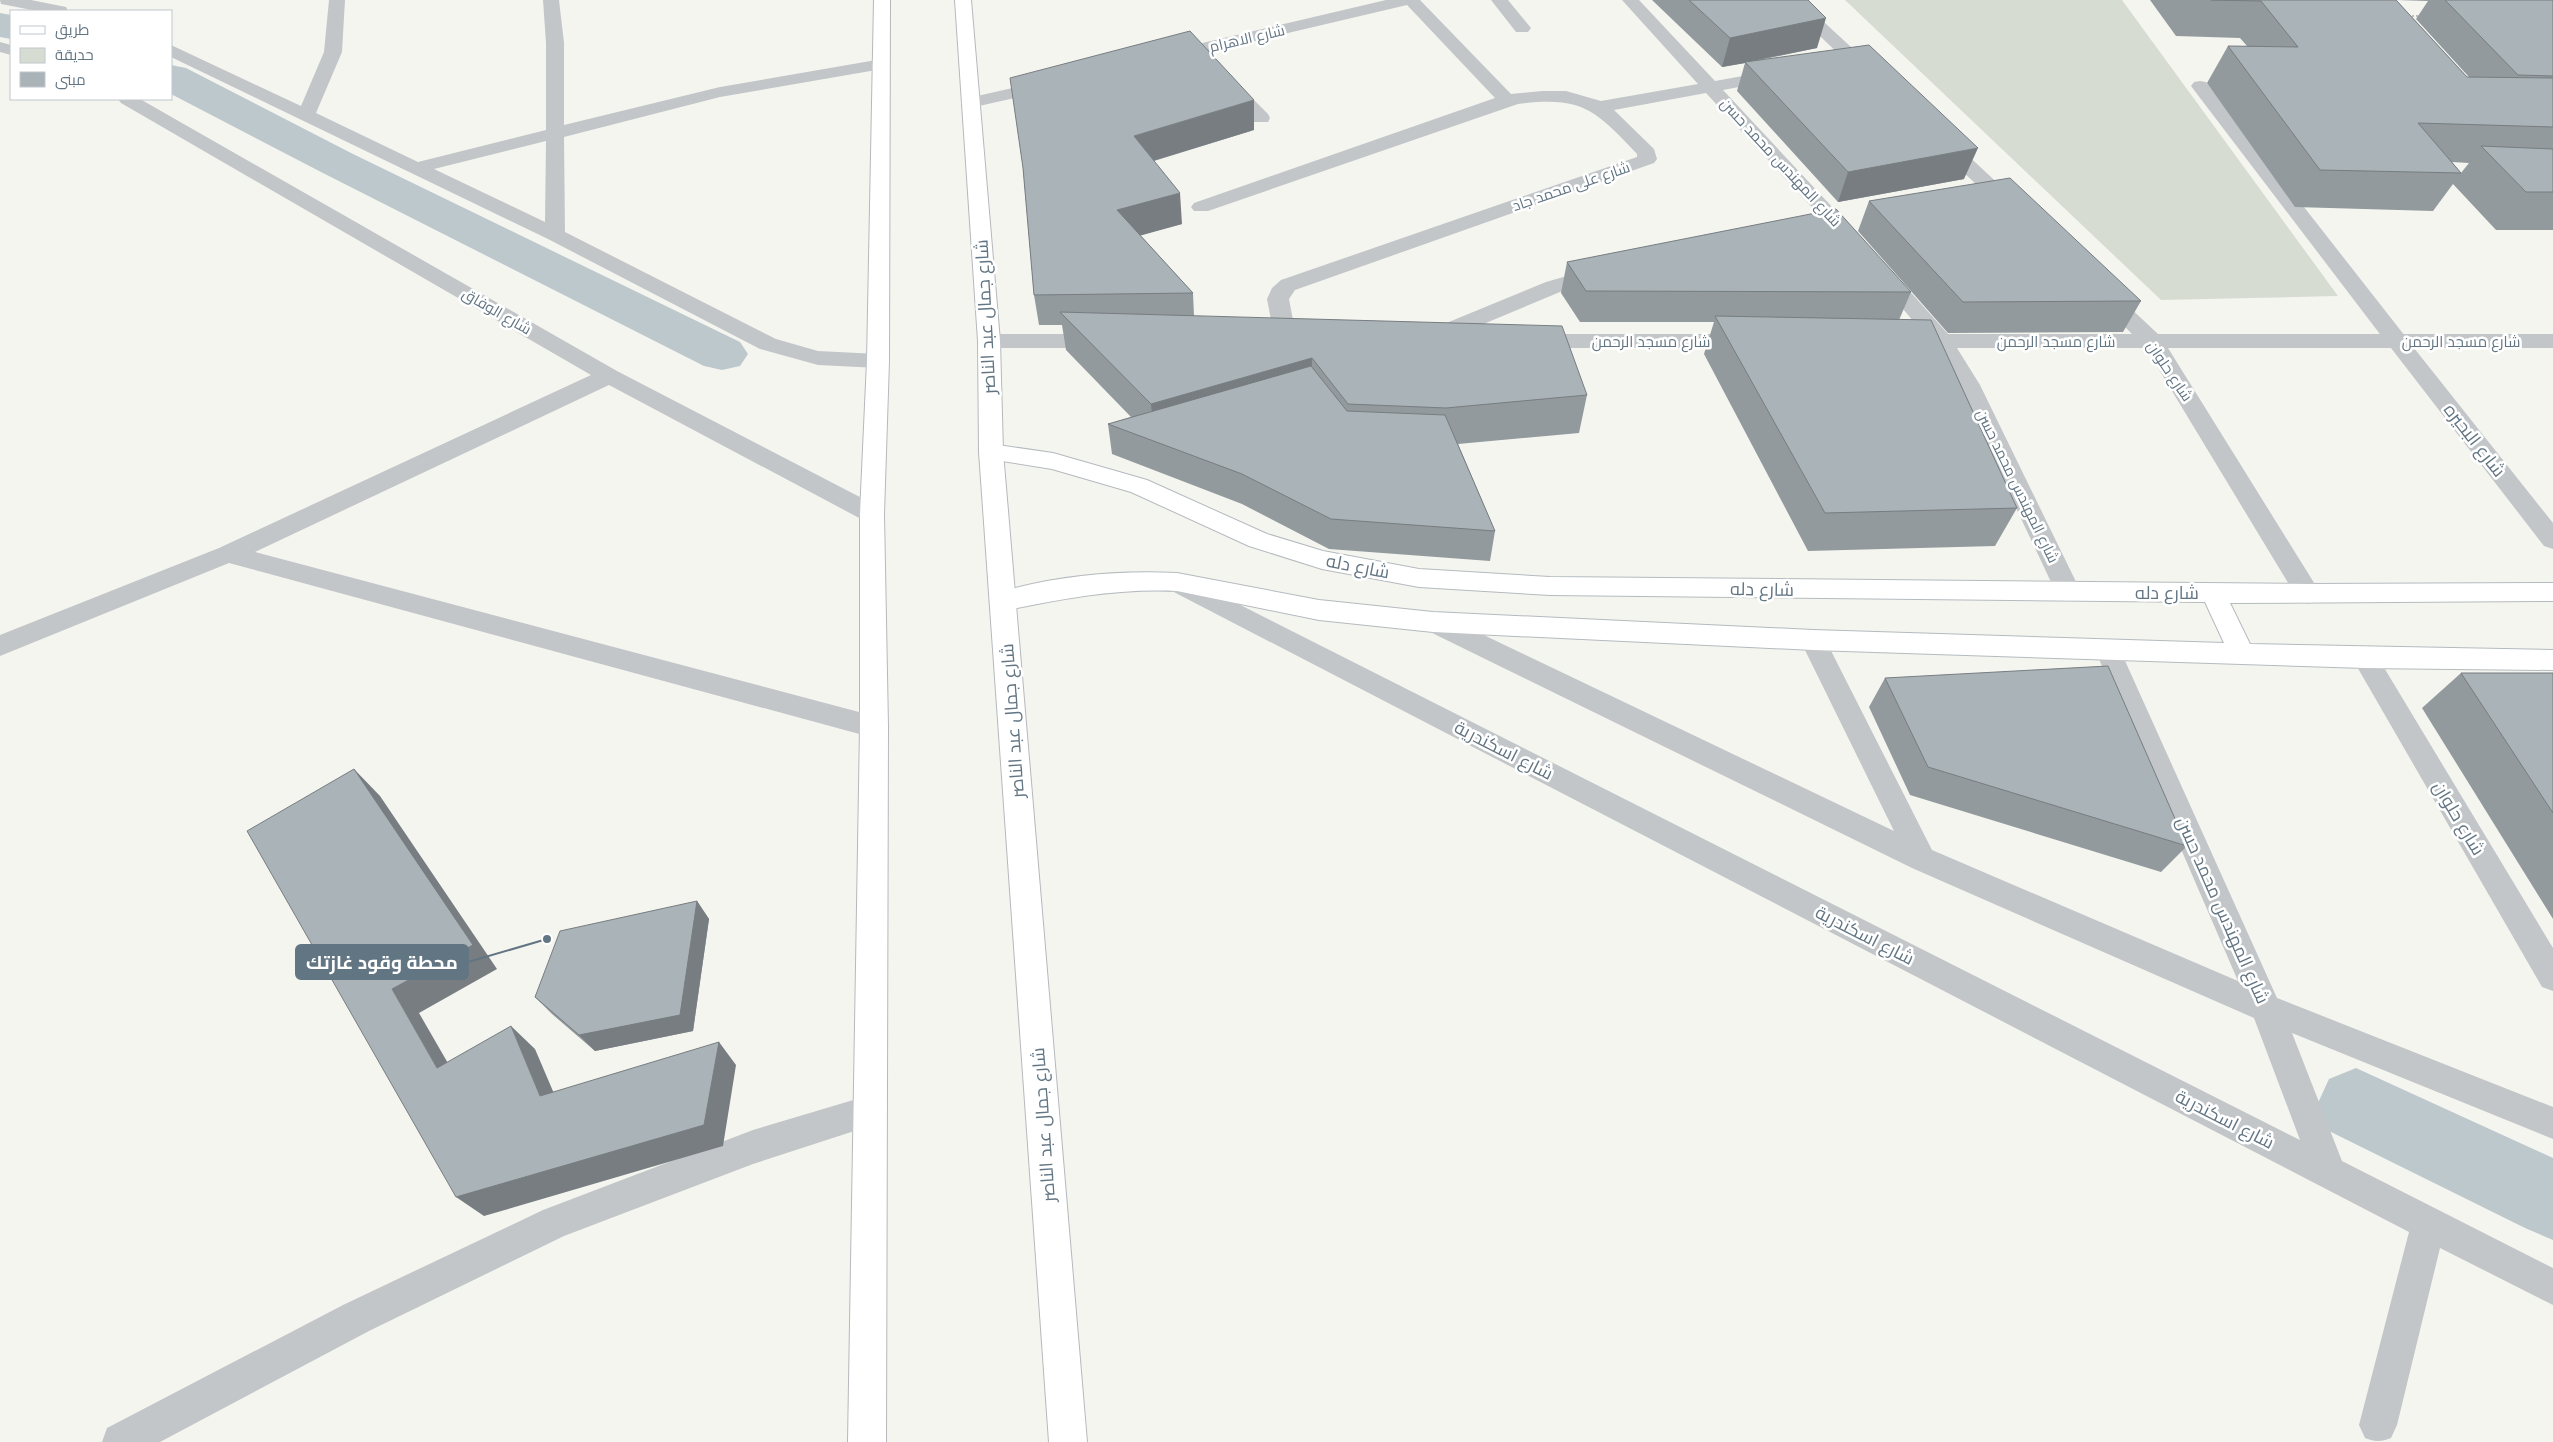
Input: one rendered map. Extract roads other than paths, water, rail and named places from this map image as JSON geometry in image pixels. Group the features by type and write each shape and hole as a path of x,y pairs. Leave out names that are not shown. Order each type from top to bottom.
{"main road":[{"path":"867,1442 874,727 872,514 878,361 882,0"},
{"name":"شارع جمال عبد الناصر","path":"963,0 989,341 992,452 1068,1442"},
{"name":"شارع دله","path":"992,452 1052,461 1139,486 1258,540 1322,560 1419,578 1550,586 2308,594 2553,592"},
{"path":"1003,601 1106,582 1133,580 1177,582 1319,610 1433,622 1813,640 2365,658 2553,660"},
{"path":"2212,593 2242,654"}],"street":[{"path":"7,0 56,10"},
{"path":"306,115 333,52 337,0"},
{"path":"551,0 555,43 555,235"},
{"name":"شارع الاهرام","path":"1157,59 1407,0"},
{"path":"1412,0 1507,100"},
{"path":"1499,0 1522,28"},
{"name":"شارع المهندس محمد حسن","path":"1630,0 1838,224 1942,341 1969,385 2068,592"},
{"path":"1790,0 1847,64 1884,88"},
{"path":"172,50 555,235 768,344 818,358 878,361"},
{"path":"1195,50 1261,118"},
{"path":"416,168 720,92 882,64"},
{"path":"1598,107 1798,72"},
{"path":"970,103 1064,81"},
{"name":"شارع البحيره","path":"2200,86 2553,540"},
{"name":"شارع على محمد جاد","path":"1202,207 1507,100 1538,96 1570,98 1598,107 1646,153 1647,159 1288,285 1279,293 1278,299 1286,341"},
{"name":"شارع الوفاق","path":"129,100 608,376 872,514"},
{"path":"1926,127 2024,218"},
{"path":"1968,197 1996,192"},
{"path":"1481,341 1417,341 1553,287 1619,268"},
{"name":"شارع حلوان","path":"2087,278 2152,341 2308,594"},
{"path":"989,341 1127,341"},
{"name":"شارع مسجد الرحمن","path":"1510,341 1765,341"},
{"name":"شارع مسجد الرحمن","path":"1883,341 2553,341"},
{"path":"0,646 228,554 608,376"},
{"path":"228,554 874,727"},
{"name":"شارع اسكندرية","path":"1177,582 2553,1287"},
{"path":"1433,622 1922,859 2266,1008 2553,1123"},
{"path":"1813,640 1922,859"},
{"name":"شارع المهندس محمد حسن","path":"2108,650 2266,1008 2330,1173"},
{"name":"شارع حلوان","path":"2365,658 2553,977"},
{"path":"121,1442 356,1318 555,1222 753,1147 870,1111"},
{"path":"2378,1425 2429,1223"}],"waterway":[{"path":"0,25 10,27"},
{"path":"172,78 337,163 722,354"},
{"path":"2356,1105 2553,1200"}],"place":[{"name":"محطة وقود غازتك","path":"547,939"}]}
